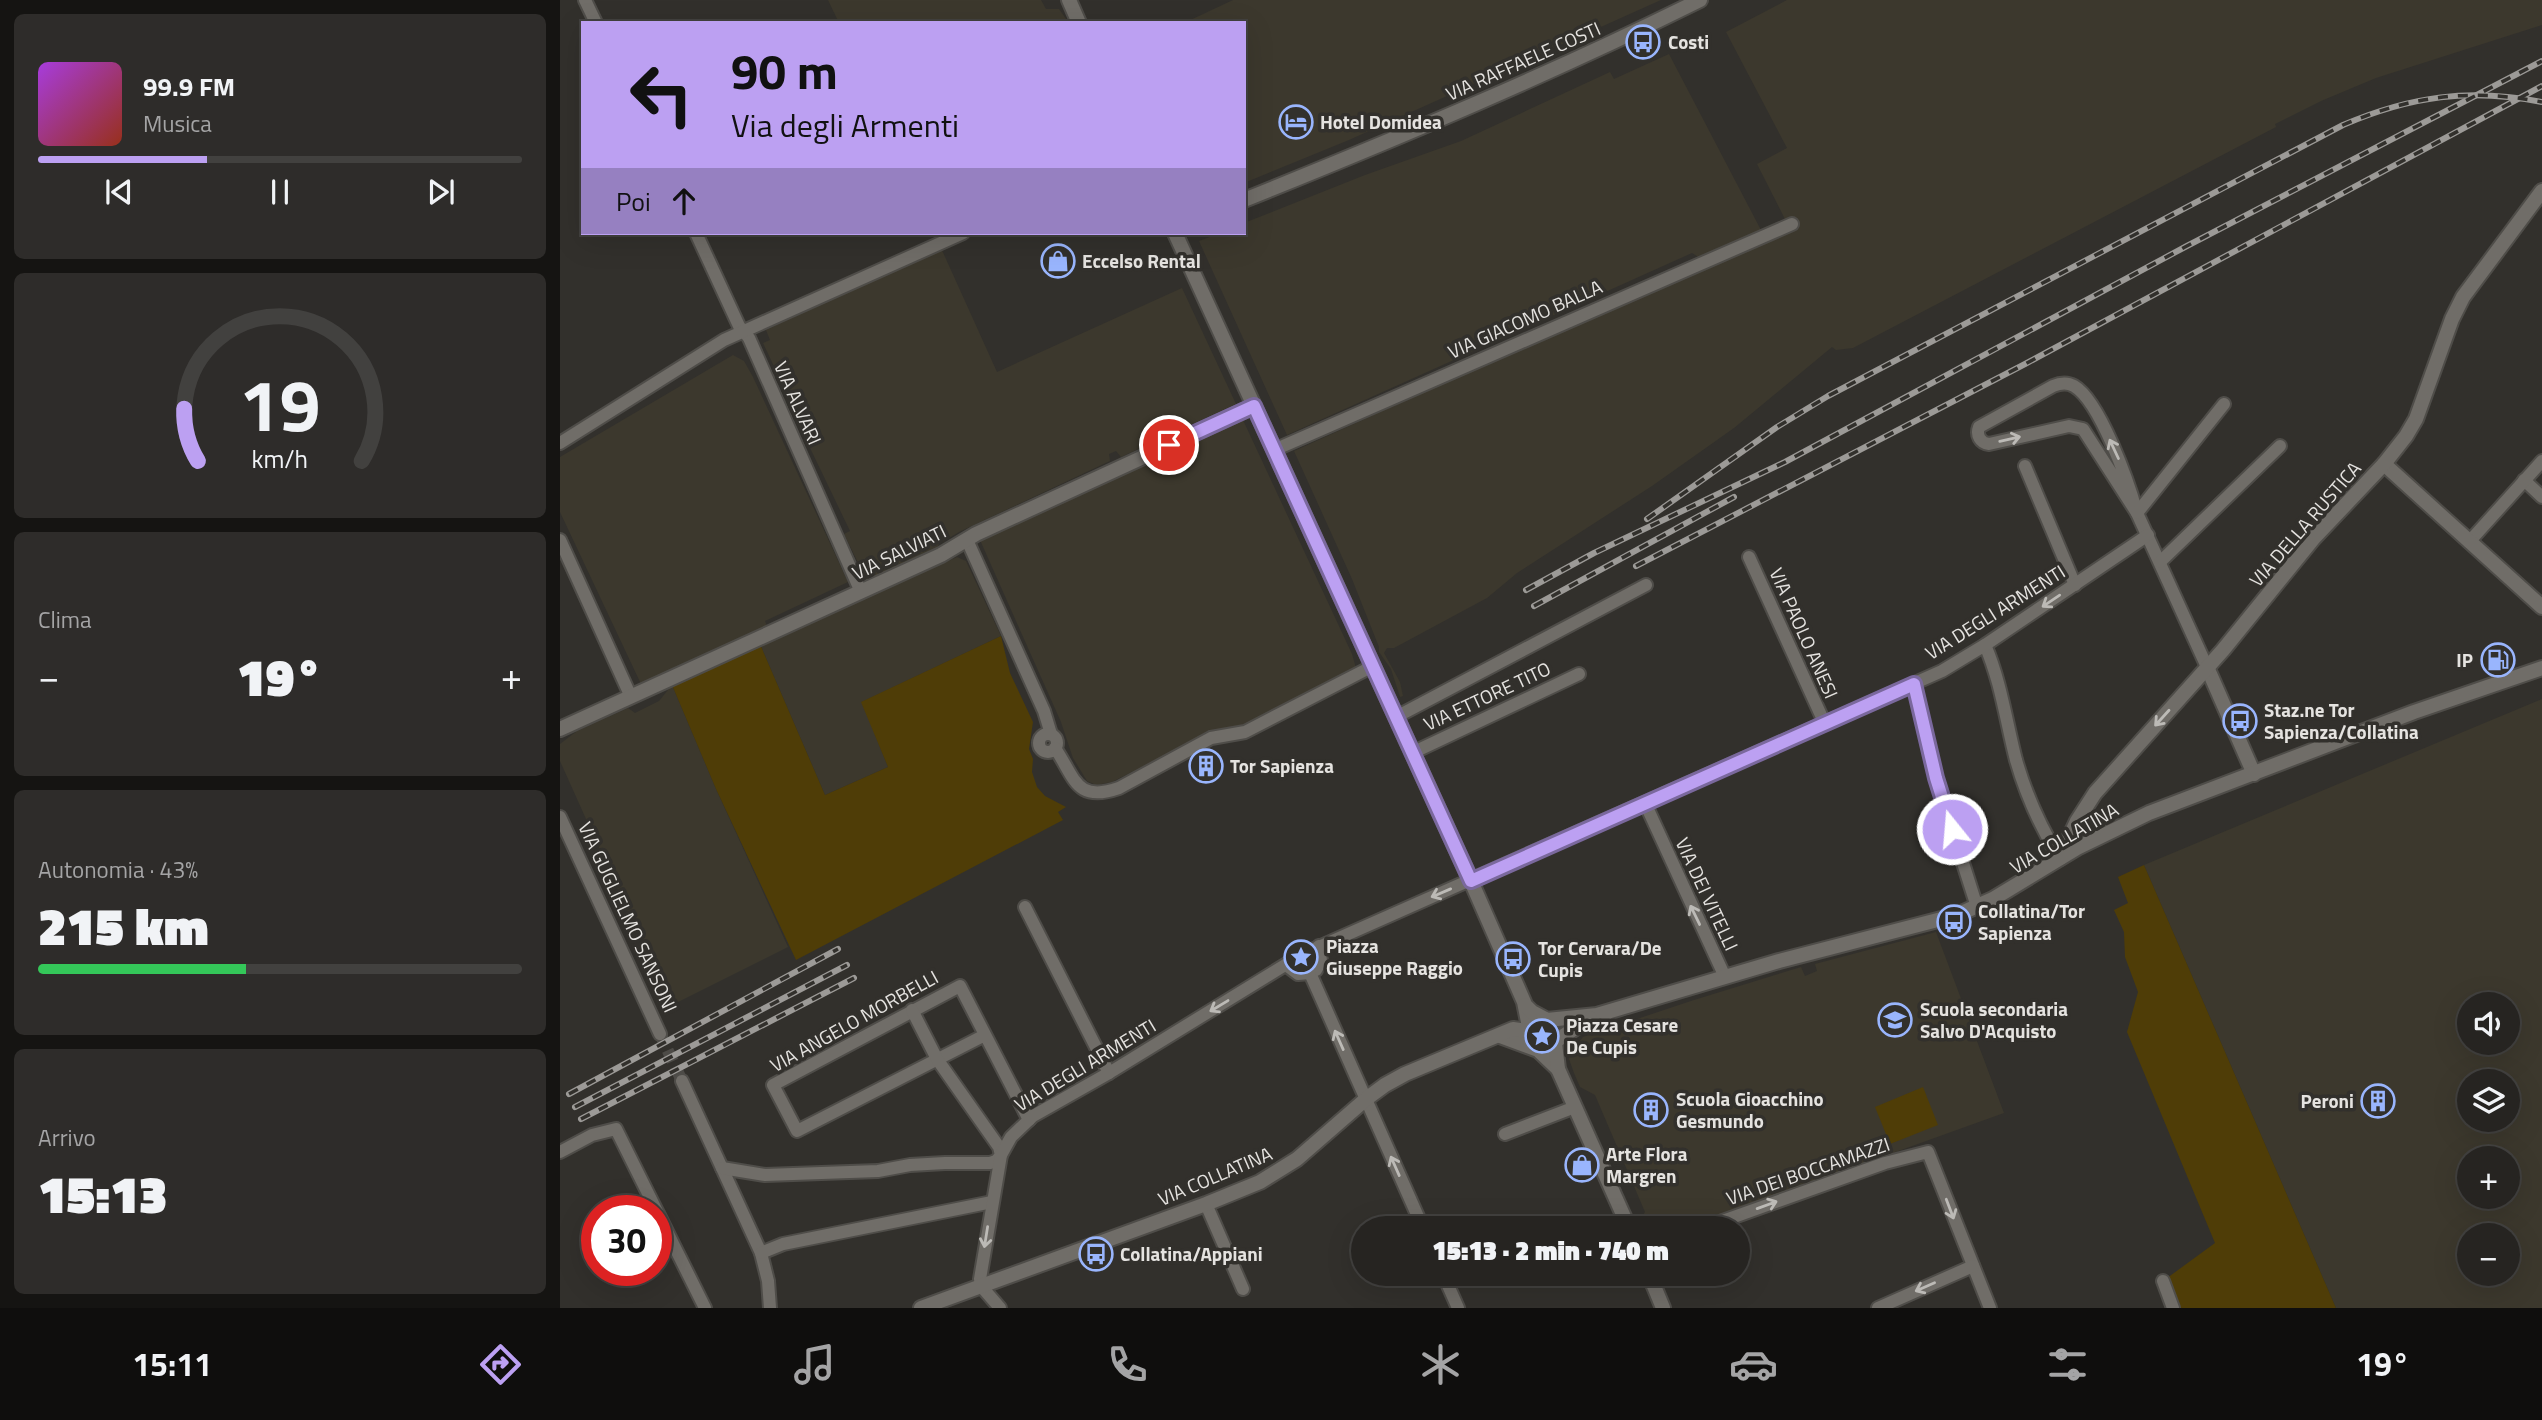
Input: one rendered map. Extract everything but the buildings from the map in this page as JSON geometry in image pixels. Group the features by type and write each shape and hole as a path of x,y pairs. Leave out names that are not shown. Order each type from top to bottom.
{"street":[{"path":"586,0 595,21"},
{"path":"1069,0 1078,21"},
{"name":"VIA RAFFAELE COSTI","path":"1246,199 1388,143 1553,69 1684,4 1700,0"},
{"name":"VIA DELLA RUSTICA","path":"2060,859 2077,821 2095,793 2207,667 2313,539 2384,464 2406,436 2416,419 2452,318 2463,297 2542,191"},
{"name":"VIA GIACOMO BALLA","path":"1274,450 1792,224"},
{"name":"VIA ALVARI","path":"697,235 738,326 744,332 861,592"},
{"path":"560,443 724,340 959,235"},
{"path":"1176,235 1471,881 1525,1005 1528,1041 1558,1069"},
{"path":"2137,513 2130,487 2110,440 2085,397 2074,386 2064,383 2053,386 1979,426 1980,438 1988,443 2069,426 2081,428 2137,513 2254,774"},
{"path":"2137,513 2224,404"},
{"name":"VIA SALVIATI","path":"561,730 941,555 967,540 1254,406"},
{"path":"2160,562 2280,446"},
{"path":"2469,542 2542,461"},
{"path":"2384,464 2542,607"},
{"path":"2025,466 2075,585"},
{"path":"2524,480 2542,497"},
{"name":"VIA DEGLI ARMENTI","path":"1471,881 1951,666 2148,535"},
{"path":"560,540 631,697"},
{"path":"967,540 1044,710 1051,734 1057,740 1055,748 1079,787 1087,792 1102,793 1119,788 1211,738 1245,732 1373,666"},
{"name":"VIA PAOLO ANESI","path":"1749,557 1825,724"},
{"path":"1396,718 1646,585"},
{"path":"1985,645 2000,686 2022,780 2042,829 2060,859"},
{"name":"VIA COLLATINA","path":"1597,1015 1806,954 1923,925 1977,907 2126,823 2414,712 2476,693 2542,668"},
{"name":"VIA ETTORE TITO","path":"1412,753 1579,674"},
{"path":"1914,684 1936,778 1977,907"},
{"name":"VIA DEI VITELLI","path":"1645,803 1725,977"},
{"name":"VIA GUGLIELMO SANSONI","path":"560,817 660,1034"},
{"path":"1282,968 1322,945 1471,881"},
{"path":"1025,907 1110,1073"},
{"path":"1312,978 1321,961 1322,945"},
{"path":"1282,968 1312,978"},
{"name":"VIA DEGLI ARMENTI","path":"981,1286 980,1276 1001,1155 1011,1137 1028,1120 1282,968"},
{"path":"1312,978 1418,1216"},
{"name":"VIA ANGELO MORBELLI","path":"937,1059 797,1131 773,1085 960,986 985,1035"},
{"path":"1525,1005 1556,1029 1558,1069 1624,1216"},
{"path":"722,1168 765,1175 878,1171 910,1165 992,1163 1001,1155 996,1143 937,1059 912,1010"},
{"path":"1500,1036 1516,1028 1528,1029 1535,1022 1597,1015"},
{"path":"1500,1036 1535,1048 1548,1049 1597,1015"},
{"path":"937,1059 985,1035 1028,1120"},
{"name":"VIA COLLATINA","path":"921,1308 1260,1182 1290,1165 1366,1099 1400,1077 1500,1036"},
{"path":"682,1081 761,1253 768,1281 770,1308"},
{"path":"1505,1134 1575,1107"},
{"path":"560,1152 592,1135 616,1129 645,1195"},
{"name":"VIA DEI BOCCAMAZZI","path":"1737,1216 1885,1163 1928,1152 1973,1266"},
{"path":"761,1253 783,1244 992,1202"},
{"path":"1206,1204 1243,1289"},
{"path":"672,1250 705,1308"},
{"path":"1878,1308 1973,1266 1990,1308"},
{"path":"2163,1282 2173,1308"},
{"path":"981,1286 1000,1308"},
{"path":"1448,1286 1458,1308"},
{"path":"1654,1286 1663,1308"}],"shaded area":[{"path":"828,0 1041,0 1046,9 1059,9 1068,21 838,21"},
{"path":"1233,0 1661,0 1349,140 1246,182 1246,21 1188,21"},
{"path":"1787,0 2542,0 2542,25 2376,78 2321,101 1853,348 1836,350 1832,347 1734,428 1652,486 1517,573 1487,598 1394,648 1387,648 1384,653 1400,682 1403,696 1400,697 1391,669 1379,652 1352,579 1294,451 1789,227 1757,164 1787,148 1726,32"},
{"path":"1669,54 1762,232 1700,258 1692,253 1287,435 1199,241 1215,235 1246,235 1246,222 1365,175 1461,141 1610,72 1614,79"},
{"path":"941,248 997,372 1182,288 1236,404 1121,457 1116,451 1109,454 1110,461 959,532 939,544 936,550 871,580 866,579 844,534 850,531 763,343 770,340 766,330"},
{"path":"733,355 744,361 753,377 848,582 765,621 767,626 641,684 560,512 560,457"},
{"path":"1243,420 1352,654 1356,668 1244,726 1213,731 1112,782 1096,785 1087,781 1073,758 1061,722 980,540"},
{"path":"957,557 966,561 1001,636 862,702 888,767 825,795 760,644"},
{"path":"1001,636 1010,673 1033,722 1029,749 1037,787 1045,796 1066,807 1058,812 1063,820 796,960 716,789 672,685 760,644 825,795 888,767 861,702"},
{"path":"672,685 788,947 670,1006 560,761 560,744 577,731 628,708 635,713 659,701"},
{"path":"2542,699 2542,1308 2336,1308 2144,865"},
{"path":"2144,865 2336,1308 2173,1308 2163,1281 2215,1243 2127,1032 2138,992 2125,957 2124,932 2114,910 2128,903 2118,877"},
{"path":"1936,932 2004,1113 1717,1216 1643,1216 1645,1212 1595,1095 1580,1087 1569,1059 1573,1049 1583,1037 1694,1000 1801,967 1805,976 1817,971 1815,964"},
{"path":"1923,1087 1938,1125 1890,1144 1875,1107"}],"tunnel":[{"path":"660,1034 682,1081"}],"railway":[{"path":"1526,590 1594,553 1785,462 2185,247 2542,61"},
{"path":"1636,566 2025,364 2542,86"},
{"path":"1647,519 1777,427 1828,396 2343,125 2393,107 2441,97 2490,96 2542,102"},
{"path":"1534,606 1734,497"},
{"path":"569,1094 838,949"},
{"path":"575,1107 847,965"},
{"path":"581,1119 854,978"}],"place":[{"name":"Costi","path":"1643,42"},
{"name":"Hotel Domidea","path":"1296,122"},
{"name":"Eccelso Rental","path":"1058,261"},
{"name":"IP","path":"2498,660"},
{"name":"Staz.ne Tor Sapienza/Collatina","path":"2240,721"},
{"name":"Tor Sapienza","path":"1206,766"},
{"name":"Collatina/Tor Sapienza","path":"1954,922"},
{"name":"Piazza Giuseppe Raggio","path":"1301,957"},
{"name":"Tor Cervara/De Cupis","path":"1513,959"},
{"name":"Scuola secondaria Salvo D'Acquisto","path":"1895,1020"},
{"name":"Piazza Cesare De Cupis","path":"1542,1036"},
{"name":"Peroni","path":"2378,1101"},
{"name":"Scuola Gioacchino Gesmundo","path":"1651,1110"},
{"name":"Arte Flora Margren","path":"1582,1165"},
{"name":"Collatina/Appiani","path":"1096,1254"}],"route":[{"path":"1169,445 1254,406 1471,881 1914,684 1936,778 1952,829"}]}
